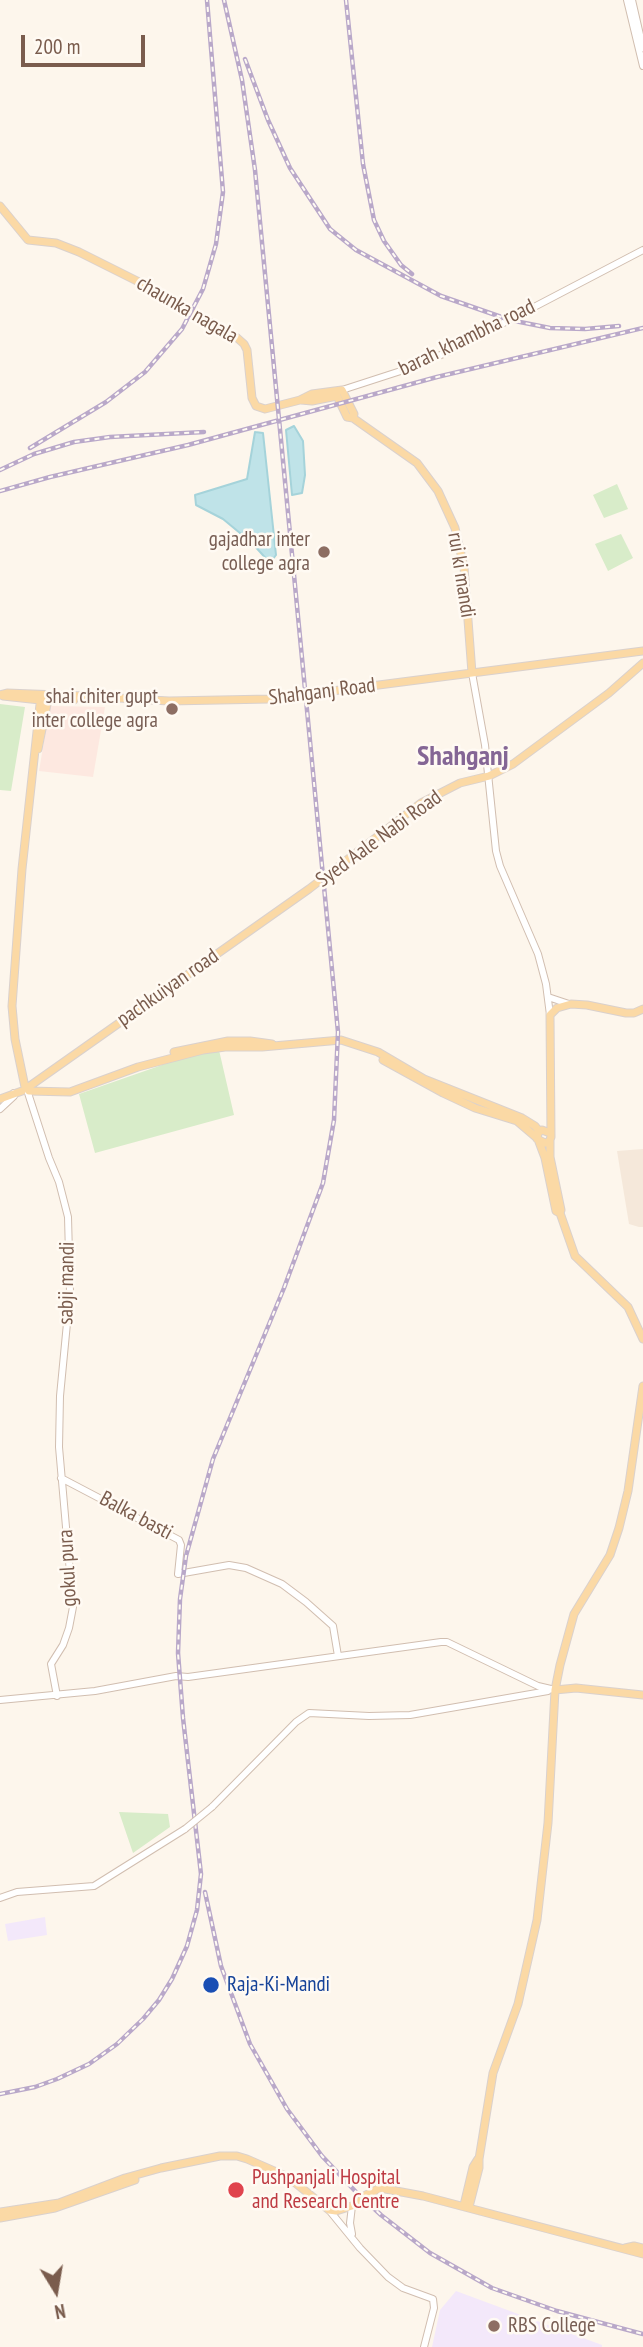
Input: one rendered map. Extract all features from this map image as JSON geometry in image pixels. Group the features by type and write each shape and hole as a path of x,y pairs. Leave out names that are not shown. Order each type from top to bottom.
{"main road":[{"name":"chaunka nagala","path":"0,206 28,240 56,243 79,252 127,275 235,336 247,350 252,398 257,406 265,409 340,393"},
{"name":"rui ki mandi","path":"340,393 354,414 353,418 417,463 439,491 448,510 456,528 464,567 472,673"},
{"name":"Shahganj Road","path":"0,695 177,701 260,700 643,651"},
{"name":"Syed Aale Nabi Road","path":"309,889 421,803 460,783 489,776 513,764 617,687 643,663"},
{"path":"26,1090 15,1039 12,1006 22,869 34,760 45,698"},
{"name":"pachkuiyan road","path":"26,1090 309,889"},
{"path":"643,1009 626,1013 587,1004 570,1004 550,1015 551,1117 543,1135 556,1211 575,1256 628,1307 643,1339"},
{"path":"0,1097 26,1090 69,1089 176,1054 228,1041 275,1045 341,1040 371,1051 433,1089 475,1108 517,1121 543,1135"},
{"path":"466,2206 479,2168 493,2073 518,2004 537,1920 548,1823 553,1691 574,1614 610,1555 619,1528 628,1491 643,1387"},
{"path":"553,1691 576,1688 643,1695"},
{"path":"0,2212 55,2208 162,2172 167,2167 220,2156 241,2158 288,2178 330,2210 352,2206 380,2188 466,2206 643,2254"},
{"path":"0,2218 33,2210"},
{"path":"625,2248 643,2248"}],"street":[{"path":"629,0 643,48"},
{"path":"629,0 643,66"},
{"name":"barah khambha road","path":"340,393 450,351 643,250"},
{"name":"rui ki mandi","path":"472,673 500,866 538,954 550,1015"},
{"path":"548,997 570,1004"},
{"name":"sabji mandi","path":"26,1090 67,1213 70,1292 59,1417 61,1478"},
{"path":"0,1109 13,1093"},
{"name":"Balka basti","path":"61,1478 179,1539 181,1545 177,1573 229,1565 246,1568 282,1584 333,1626 338,1656"},
{"name":"gokul pura","path":"57,1696 51,1663 63,1645 73,1607 61,1478"},
{"path":"0,1700 57,1696 118,1688 176,1676 188,1677 444,1642 553,1691"},
{"path":"0,1898 17,1892 94,1886 122,1870 185,1829 212,1807 296,1722 309,1713 410,1715 553,1691"},
{"path":"352,2206 349,2223 354,2239"},
{"path":"330,2210 387,2277 435,2302 424,2347"}],"shaded area":[{"path":"50,706 105,707 93,777 39,771"},
{"path":"643,1149 643,1227 639,1227 629,1224 617,1151"},
{"path":"45,1917 47,1935 8,1941 5,1924"},
{"name":"RBS College","path":"456,2291 602,2347 432,2347 440,2310"}],"green space":[{"path":"617,484 628,509 604,518 593,495"},
{"path":"621,534 633,558 608,571 595,544"},
{"path":"0,704 25,707 11,791 0,790"},
{"path":"219,1050 234,1115 95,1153 79,1094 182,1058"},
{"path":"119,1812 168,1814 170,1827 133,1853"}],"water":[{"path":"294,426 303,441 305,475 302,493 292,495 286,430"},
{"path":"255,432 263,433 276,555 270,563 252,543 223,519 196,505 195,495 247,479"}],"railway":[{"path":"30,448 106,402 145,372 182,329 203,289 216,244 223,192 207,0"},
{"path":"0,2094 35,2087 57,2079 89,2064 117,2044 159,2000 187,1946 197,1910 201,1874 178,1653 180,1599 186,1556 213,1459 284,1288 323,1183 334,1120 338,1032 255,170 242,80 224,0"},
{"path":"346,0 363,164 374,220 384,241 401,265 412,274"},
{"path":"245,59 290,168 330,229 356,250 441,296 510,320 550,328 619,326"},
{"path":"0,491 188,445 437,377 643,328"},
{"path":"0,470 34,454 74,442 110,437 204,432"},
{"path":"205,1892 221,1966 250,2044 287,2109 322,2156 356,2192 430,2253 492,2288 557,2311 643,2334"}],"place":[{"name":"gajadhar inter college agra","path":"324,552"},
{"name":"shai chiter gupt inter college agra","path":"172,709"},
{"name":"Raja-Ki-Mandi","path":"211,1985"},
{"name":"Pushpanjali Hospital and Research Centre","path":"236,2190"},
{"name":"RBS College","path":"494,2326"}],"district":[{"name":"Shahganj","path":"463,757"}]}
